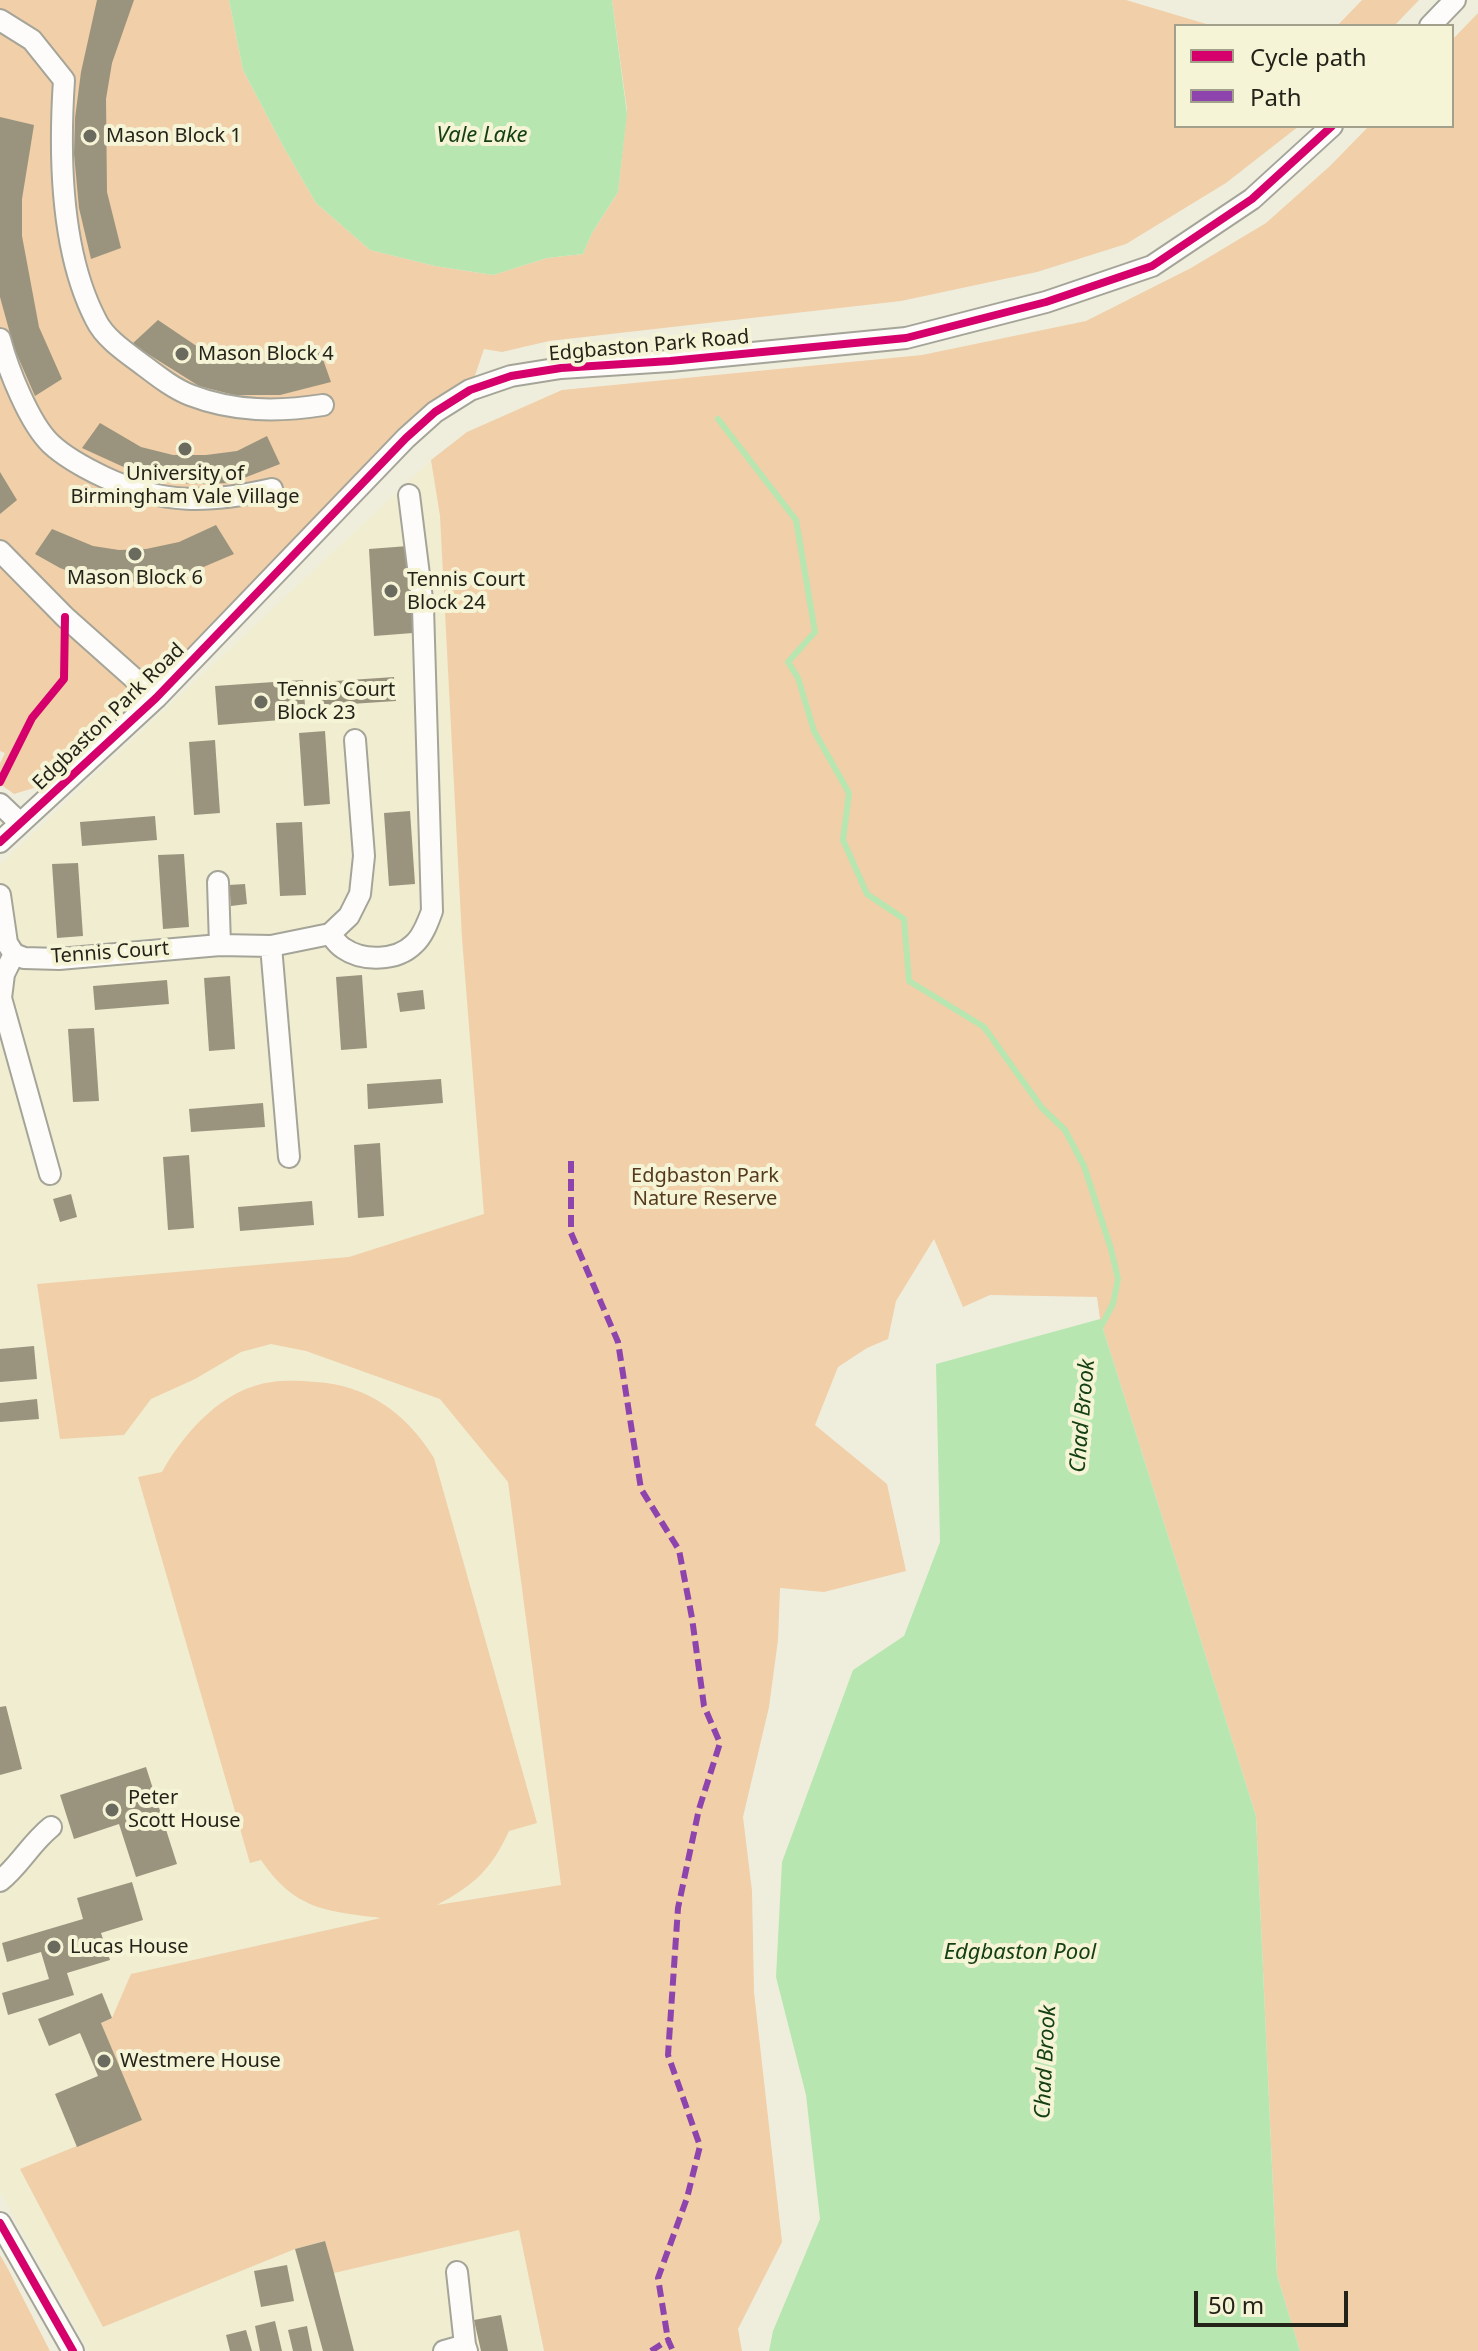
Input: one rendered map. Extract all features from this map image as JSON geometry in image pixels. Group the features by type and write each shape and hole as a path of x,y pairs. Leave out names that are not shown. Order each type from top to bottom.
{"street":[{"path":"5,0 0,17 32,40 64,80 61,124 66,215 82,288 97,323 122,349 188,395 232,407 284,411 323,405"},
{"path":"1432,24 1455,0"},
{"name":"Edgbaston Park Road","path":"0,842 156,698 406,438 435,412 470,390 511,376 561,368 670,361 906,338 1046,302 1152,266 1252,199 1330,128"},
{"path":"0,339 15,382 33,418 50,443 80,466 125,487 188,501 233,498 272,489"},
{"path":"355,740 364,856 360,894 349,916 330,934 342,948 355,954 384,958 403,952 415,943 432,911 423,607 409,495"},
{"path":"0,551 65,617 156,698"},
{"path":"0,804 20,823"},
{"path":"218,882 220,945"},
{"path":"0,895 7,943 14,954 4,974 1,998 50,1174"},
{"name":"Tennis Court","path":"14,954 60,968 220,945 271,946 330,934"},
{"path":"271,946 289,1157"},
{"path":"0,1881 34,1840 51,1827"},
{"path":"0,2223 73,2351"},
{"path":"444,2351 466,2348 457,2272"}],"shaded area":[{"path":"431,460 440,516 508,1482 561,1885 454,1902 543,2351 89,2351 0,2192 0,864"}],"green space":[{"name":"University of Birmingham Vale Village","path":"0,0 229,0 243,70 316,203 370,250 435,266 493,275 547,258 583,254 592,233 618,192 627,110 612,0 1126,0 1206,24 1174,24 1174,128 1296,128 1226,183 1126,244 1037,272 901,301 549,341 502,352 484,349 470,390 435,412 156,698 141,685 37,787 14,794 0,784 0,763 5,753 0,751"},
{"path":"1362,0 1419,0 1396,24 1339,24"},
{"name":"Edgbaston Park Nature Reserve","path":"1478,13 1478,2351 1300,2351 1277,2275 1256,1816 1100,1319 1097,1297 990,1295 963,1307 934,1239 896,1301 888,1339 867,1348 838,1367 815,1425 887,1484 906,1571 824,1592 780,1588 778,1640 769,1707 743,1817 752,1891 754,1992 782,2242 738,2329 742,2351 544,2351 519,2230 334,2273 324,2241 295,2249 103,2327 20,2169 141,2120 101,2023 112,2018 131,1974 381,1918 313,1905 286,1889 261,1860 250,1863 138,1477 162,1472 194,1427 222,1402 254,1386 272,1382 334,1384 369,1396 384,1405 423,1442 434,1458 537,1823 509,1831 480,1875 437,1905 561,1885 508,1482 440,1399 306,1351 271,1344 241,1352 195,1379 151,1399 124,1435 60,1439 37,1284 349,1257 484,1214 462,938 440,516 431,460 467,432 562,390 922,355 1086,321 1191,268 1266,223 1367,128 1454,128 1454,38"},
{"path":"0,2255 7,2267 50,2351 0,2351"}],"water":[{"name":"Vale Lake","path":"229,0 612,0 627,114 618,192 592,233 583,254 547,258 493,275 435,266 370,250 316,203 283,146 243,70"},
{"name":"Edgbaston Pool","path":"1100,1319 1256,1816 1277,2275 1300,2351 769,2351 773,2331 820,2219 806,2095 776,1977 782,1862 853,1670 904,1636 940,1542 936,1364"}],"building":[{"name":"Mason Block 1","path":"97,0 134,0 112,63 106,99 107,192 121,248 91,259 79,208 74,154 81,72"},
{"path":"0,117 34,125 22,199 22,236 39,327 62,379 35,396 14,348 0,297"},
{"name":"Mason Block 4","path":"158,320 195,345 225,358 279,363 320,351 331,382 280,395 234,395 199,386 132,344"},
{"path":"100,423 141,447 173,455 237,451 267,436 280,464 231,483 193,484 152,480 82,448"},
{"path":"0,472 17,500 0,514"},
{"name":"Mason Block 6","path":"216,525 234,554 187,574 146,583 87,578 35,554 52,529 93,546 119,550 146,549 179,542"},
{"name":"Tennis Court Block 24","path":"408,546 413,633 374,636 369,549"},
{"path":"394,677 396,701 321,706 320,682"},
{"name":"Tennis Court Block 23","path":"303,680 306,718 218,725 215,686"},
{"path":"325,731 330,804 304,806 299,733"},
{"path":"215,740 220,813 194,815 189,742"},
{"path":"410,811 415,884 389,886 384,813"},
{"path":"155,816 157,840 82,846 80,822"},
{"path":"302,822 306,895 280,896 276,823"},
{"path":"184,854 189,927 163,929 158,855"},
{"path":"78,863 83,936 57,938 52,864"},
{"path":"245,884 247,904 231,906 229,885"},
{"path":"362,975 367,1048 341,1050 336,977"},
{"path":"230,976 235,1049 209,1051 204,978"},
{"path":"167,980 169,1004 95,1010 93,986"},
{"path":"423,990 425,1009 400,1012 397,993"},
{"path":"94,1028 99,1101 73,1102 68,1029"},
{"path":"441,1079 443,1103 368,1109 367,1084"},
{"path":"263,1103 265,1127 191,1132 189,1109"},
{"path":"380,1143 384,1216 358,1218 354,1145"},
{"path":"189,1155 194,1228 168,1230 163,1157"},
{"path":"71,1194 77,1217 60,1222 53,1199"},
{"path":"312,1201 314,1225 240,1231 238,1207"},
{"path":"34,1346 37,1379 0,1382 0,1349"},
{"path":"37,1399 39,1419 0,1422 0,1403"},
{"path":"6,1706 22,1769 0,1775 0,1707"},
{"name":"Peter Scott House","path":"146,1767 177,1864 136,1877 119,1824 74,1839 60,1795"},
{"name":"Lucas House","path":"132,1882 143,1920 101,1933 110,1960 67,1973 74,1995 8,2015 2,1993 49,1979 41,1952 7,1962 2,1943 83,1919 77,1898"},
{"name":"Westmere House","path":"102,1993 112,2018 101,2023 142,2120 77,2147 55,2094 98,2076 80,2033 49,2046 38,2019"},
{"path":"325,2241 354,2351 323,2351 295,2249"},
{"path":"287,2265 294,2301 261,2307 254,2271"},
{"path":"501,2315 508,2351 481,2351 474,2320"},
{"path":"275,2321 282,2351 260,2351 255,2326"},
{"path":"307,2326 312,2351 293,2351 288,2330"},
{"path":"246,2330 252,2351 230,2351 226,2335"}],"waterway":[{"name":"Chad Brook","path":"718,419 796,520 815,632 788,662 798,678 814,731 849,793 843,840 867,894 904,919 909,981 984,1027 1042,1108 1065,1130 1084,1166 1118,1279 1113,1304 1099,1330"}],"marked path":[{"path":"571,1161 571,1233 618,1342 641,1489 679,1550 704,1706 720,1743 699,1809 678,1908 668,2055 700,2146 687,2198 658,2278 668,2340"},
{"path":"651,2351 668,2340 673,2351"}],"cycle path":[{"path":"0,842 156,698 406,438 435,412 470,390 511,376 561,368 670,361 906,338 1046,302 1152,266 1252,199 1330,128"},
{"path":"0,782 32,718 64,679 65,617"},
{"path":"0,2223 73,2351"}],"place":[{"name":"Mason Block 1","path":"90,136"},
{"name":"Mason Block 4","path":"182,354"},
{"name":"University of Birmingham Vale Village","path":"185,449"},
{"name":"Mason Block 6","path":"135,554"},
{"name":"Tennis Court Block 24","path":"391,591"},
{"name":"Tennis Court Block 23","path":"261,702"},
{"name":"Peter Scott House","path":"112,1810"},
{"name":"Lucas House","path":"54,1947"},
{"name":"Westmere House","path":"104,2061"}]}
